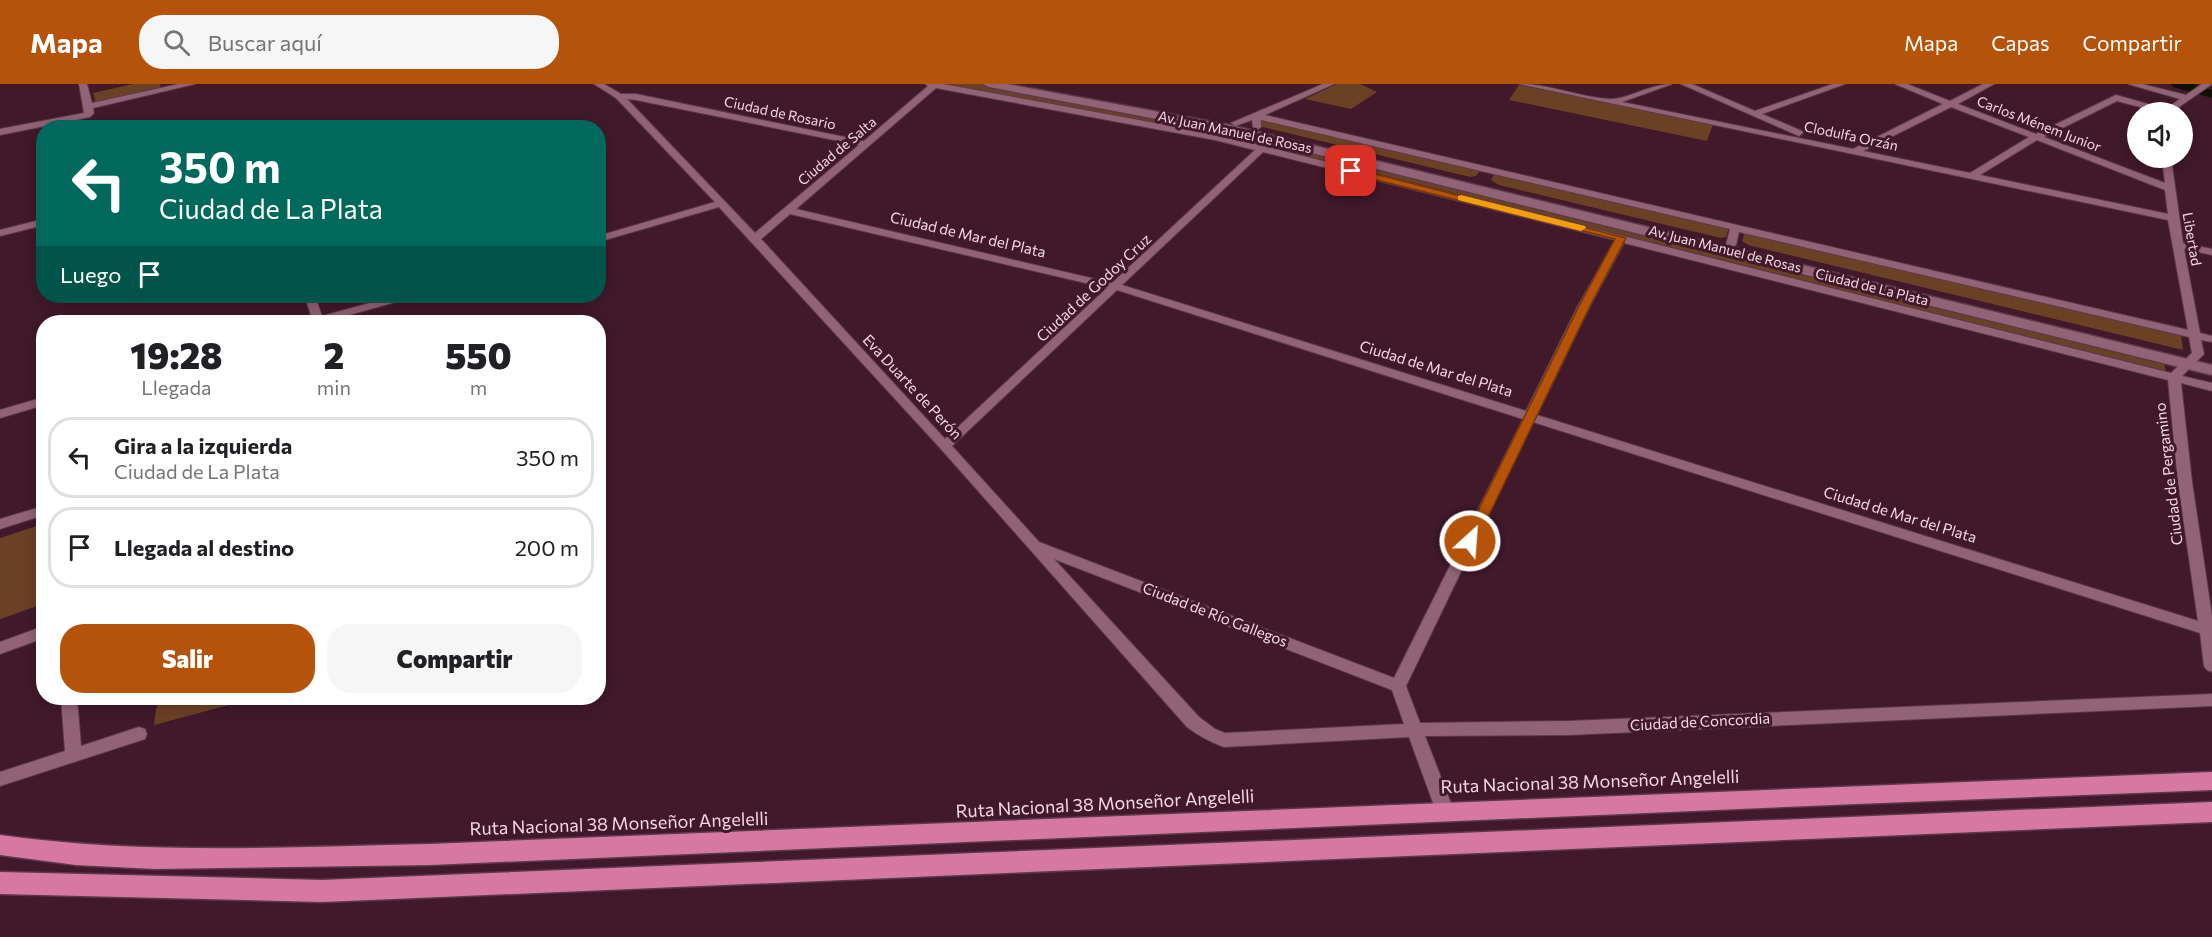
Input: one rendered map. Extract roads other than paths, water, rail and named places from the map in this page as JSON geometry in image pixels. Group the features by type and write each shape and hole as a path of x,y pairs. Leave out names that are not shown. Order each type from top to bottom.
{"highway":[{"name":"Ruta Nacional 38 Monseñor Angelelli","path":"0,845 116,856 266,858 458,855 1445,811 2212,781"},
{"path":"0,883 322,891 2212,812"}],"main road":[{"name":"Av. Juan Manuel de Rosas","path":"989,84 1230,129 2192,361 2212,363"},
{"name":"Av. Juan Manuel de Rosas","path":"1025,84 1235,123 1256,122 2192,361 2212,370"}],"street":[{"path":"83,84 89,110"},
{"path":"49,120 164,87 191,84"},
{"name":"Eva Duarte de Perón","path":"598,84 619,96 719,204 755,239 1193,722"},
{"name":"Ciudad de Salta","path":"755,239 933,84"},
{"name":"Ciudad de La Plata","path":"933,84 1215,137 2212,387"},
{"path":"1256,122 1330,84"},
{"name":"Clodulfa Orzán","path":"1523,84 2173,218"},
{"path":"1614,102 1668,84"},
{"path":"1685,84 1820,144"},
{"path":"1754,114 1841,84"},
{"name":"Carlos Ménem Junior","path":"1899,84 2169,188"},
{"path":"1856,151 1990,84"},
{"path":"2132,84 2189,97"},
{"path":"2182,102 2206,86"},
{"name":"Ciudad de Rosario","path":"619,96 636,97 865,144"},
{"path":"1972,176 2036,137 2116,98 2131,102"},
{"path":"1256,122 1736,228 2212,339"},
{"path":"0,132 36,123"},
{"name":"Ciudad de Godoy Cruz","path":"945,446 1262,149"},
{"name":"Libertad","path":"2168,168 2173,218 2198,354 2192,361"},
{"path":"606,237 719,204"},
{"name":"Ciudad de Mar del Plata","path":"787,210 1117,287 2206,629"},
{"path":"0,232 36,224"},
{"path":"1731,245 1736,228"},
{"path":"1445,811 1398,686 1584,306 1621,238"},
{"path":"2178,245 2212,252"},
{"path":"341,315 382,303"},
{"path":"2174,377 2192,361"},
{"name":"Ciudad de Pergamino","path":"2174,377 2184,482 2212,666"},
{"path":"0,414 36,403"},
{"path":"0,524 36,513"},
{"name":"Ciudad de Río Gallegos","path":"1031,544 1398,686"},
{"path":"0,648 36,635"},
{"name":"Ciudad de Concordia","path":"1193,722 1224,740 1416,730 1581,728 2212,700"},
{"path":"69,705 73,755"},
{"path":"0,779 139,734"}],"waterway":[{"path":"2178,84 2212,94"}]}
